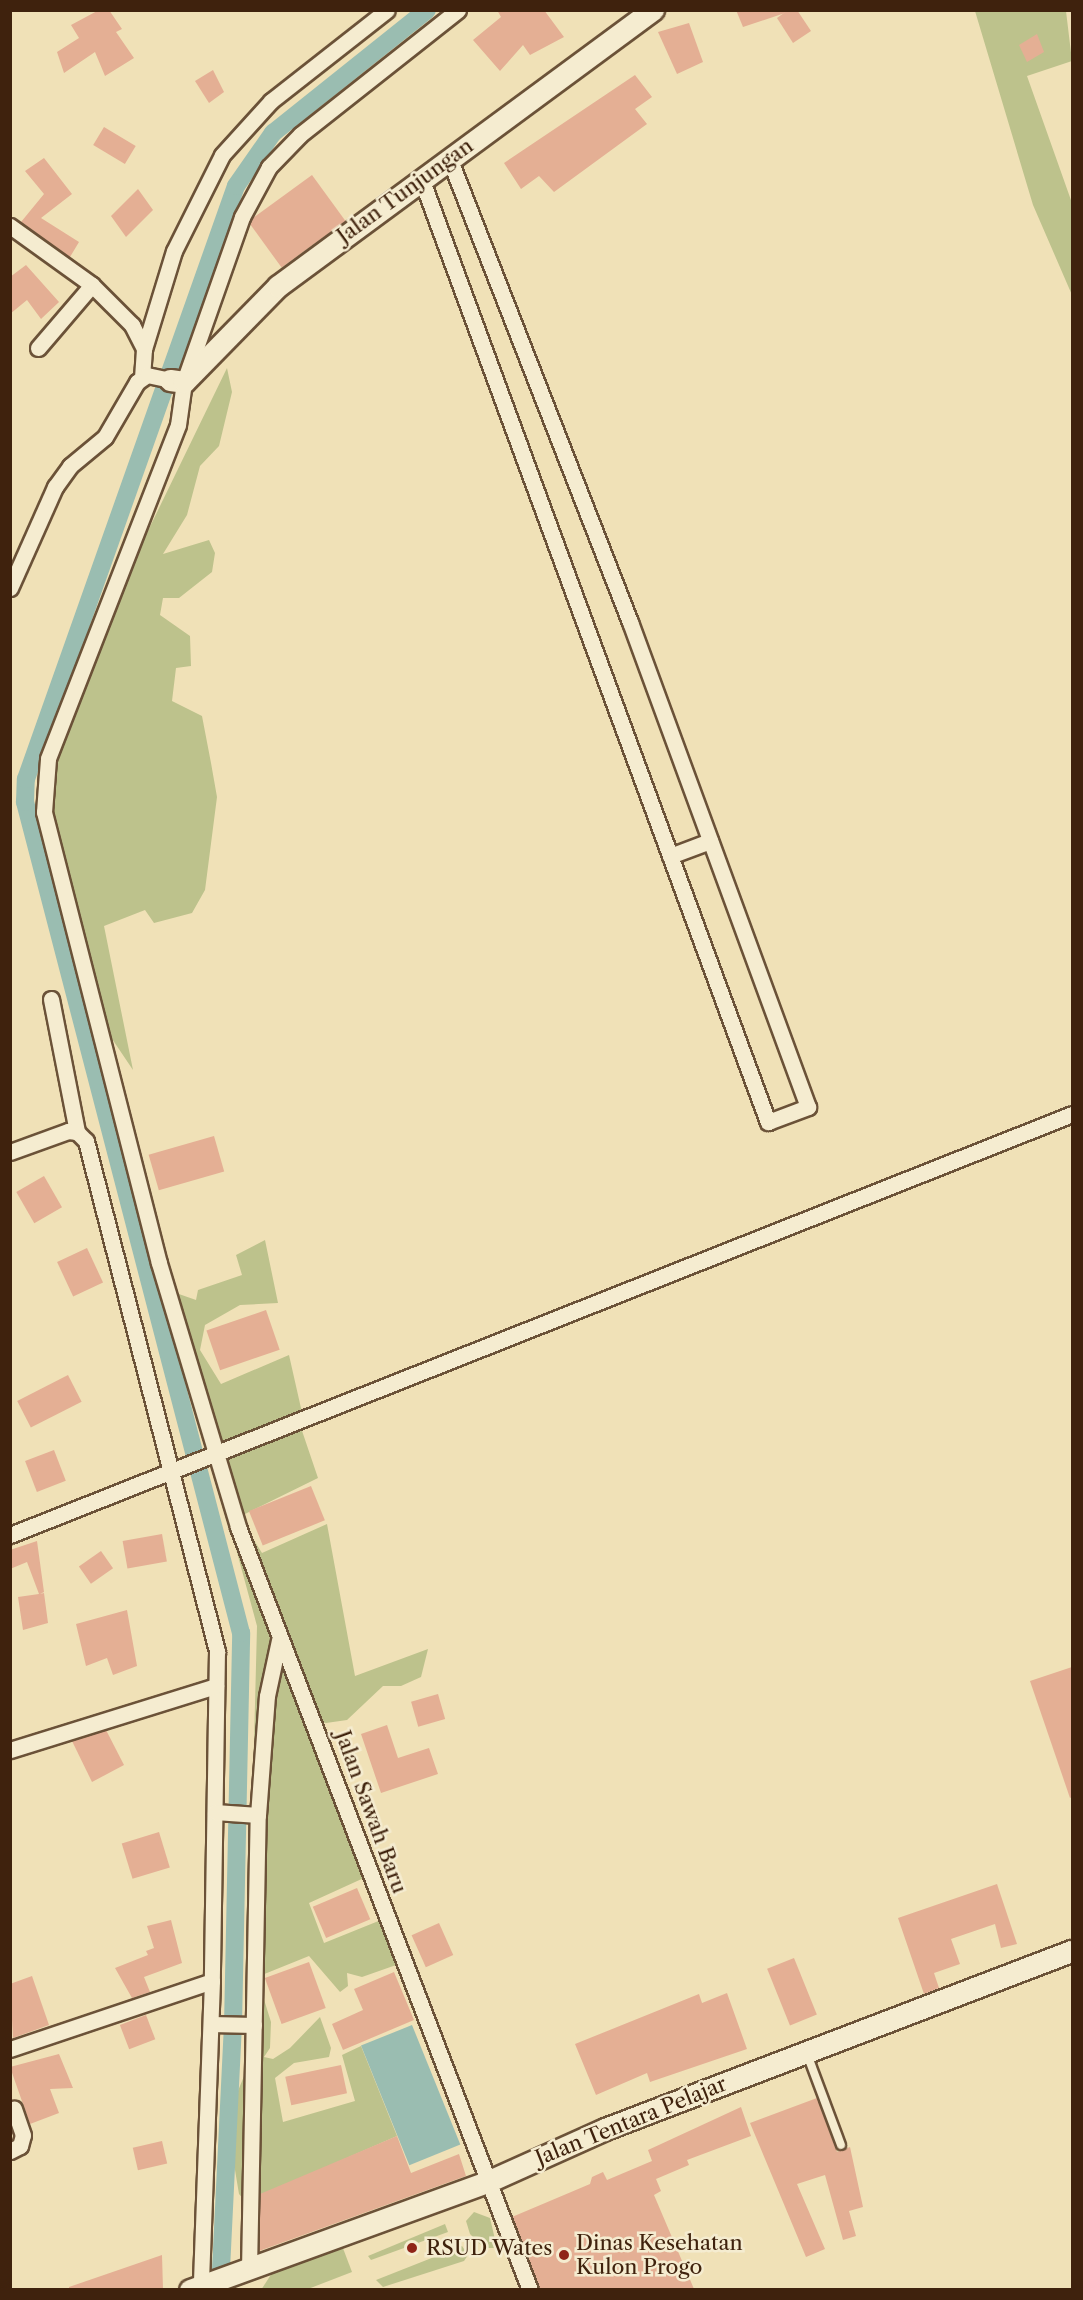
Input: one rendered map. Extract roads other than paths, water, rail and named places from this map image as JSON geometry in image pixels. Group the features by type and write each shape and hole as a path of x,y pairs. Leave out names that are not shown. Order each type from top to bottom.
{"main road":[{"name":"Jalan Tunjungan","path":"177,381 278,286 421,178 653,10"},
{"name":"Jalan Tentara Pelajar","path":"199,2286 243,2278 487,2182 605,2129 1072,1952"}],"street":[{"path":"10,588 55,487 70,466 105,437 145,376 144,349 174,251 222,155 271,101 387,10"},
{"name":"Jalan Sawah Baru","path":"458,10 300,135 269,167 242,217 177,381 178,424 48,759 45,812 159,1263 212,1458 279,1640 318,1731 487,2182 530,2289"},
{"path":"421,178 768,1122 808,1107 710,841 449,158"},
{"path":"10,226 92,285 132,325 144,349"},
{"path":"38,348 92,285"},
{"path":"145,376 177,381"},
{"path":"670,856 710,841"},
{"path":"51,999 77,1132 90,1152 175,1472 217,1651 219,1813 212,1982 217,2024 199,2286"},
{"path":"10,1535 212,1458 335,1402 1072,1114"},
{"path":"10,1152 77,1132"},
{"path":"243,2278 254,1815 267,1696 279,1640"},
{"path":"10,1750 216,1686"},
{"path":"219,1813 254,1815"},
{"path":"10,2049 212,1982"},
{"path":"217,2024 249,2025"},
{"path":"10,2151 20,2146 23,2135 14,2109"}],"lane":[{"path":"806,2051 841,2145"}],"water":[{"path":"412,2025 460,2145 409,2165 361,2046"}],"waterway":[{"path":"220,2290 233,2025 241,1633 25,802 26,779 236,186 273,133 427,10"}],"place":[{"name":"RSUD Wates","path":"412,2248"},
{"name":"Dinas Kesehatan Kulon Progo","path":"564,2255"}]}
